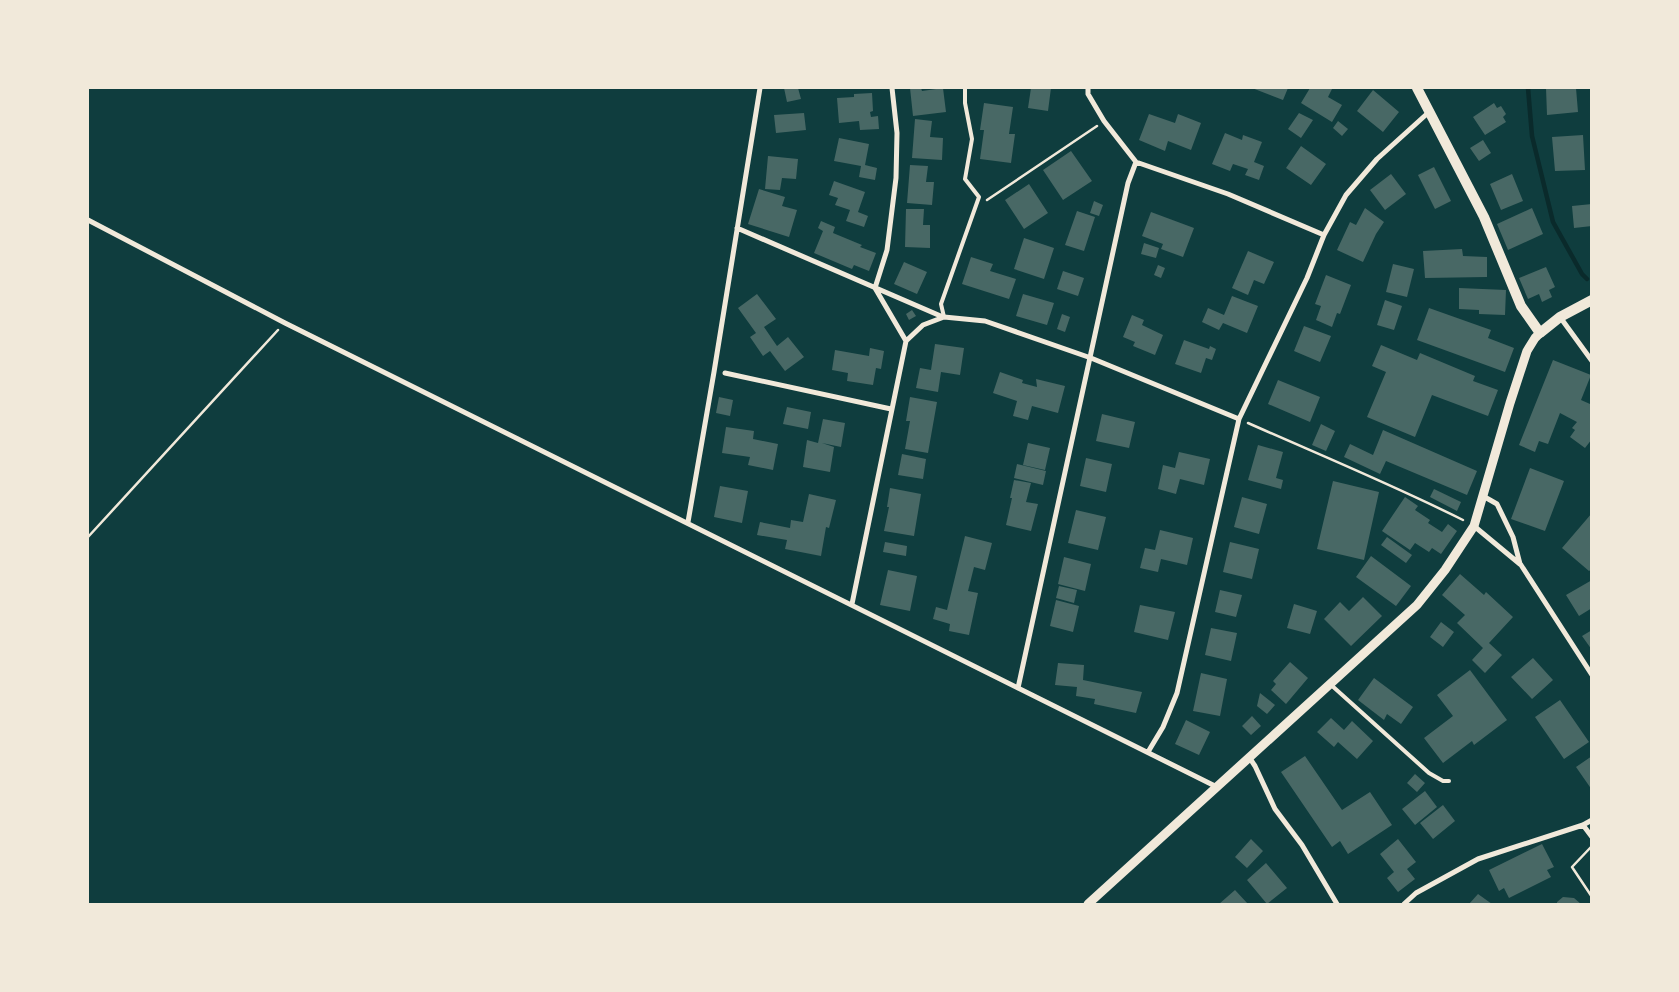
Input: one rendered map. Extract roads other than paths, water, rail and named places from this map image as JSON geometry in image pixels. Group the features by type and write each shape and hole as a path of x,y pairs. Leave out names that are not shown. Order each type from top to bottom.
{"main road":[{"path":"1417,88 1484,217 1521,306 1540,333 1560,317 1592,300"}],"street":[{"path":"688,522 760,88"},
{"path":"892,88 897,133 896,178 887,250 875,288 906,341"},
{"path":"1088,88 1088,94 1104,121 1136,162 1228,194 1324,235"},
{"path":"1148,752 1163,728 1177,693 1239,419 1307,278 1324,235 1346,195 1377,159 1429,112"},
{"path":"1018,688 1128,183 1136,162"},
{"path":"88,220 286,323 1217,787"},
{"path":"737,228 944,318"},
{"path":"1560,317 1592,361"},
{"path":"852,604 906,341 922,325 944,318 985,320 1091,358 1239,419"},
{"path":"1088,904 1417,605 1445,570 1474,526 1510,403 1528,351 1540,333"},
{"path":"725,374 891,409"},
{"path":"1483,496 1497,504 1513,537 1521,565 1592,675"},
{"path":"1474,526 1521,565"},
{"path":"1250,757 1275,809 1302,845 1337,904"},
{"path":"1404,904 1416,893 1478,859 1583,825 1592,820"},
{"path":"1583,825 1592,837"}],"lane":[{"path":"944,318 941,304 979,197 965,180 972,139 965,103 965,88"},
{"path":"1330,684 1429,773 1443,781 1449,782"}],"waterway":[{"path":"1528,88 1532,136 1553,222 1582,274 1587,279"}]}
